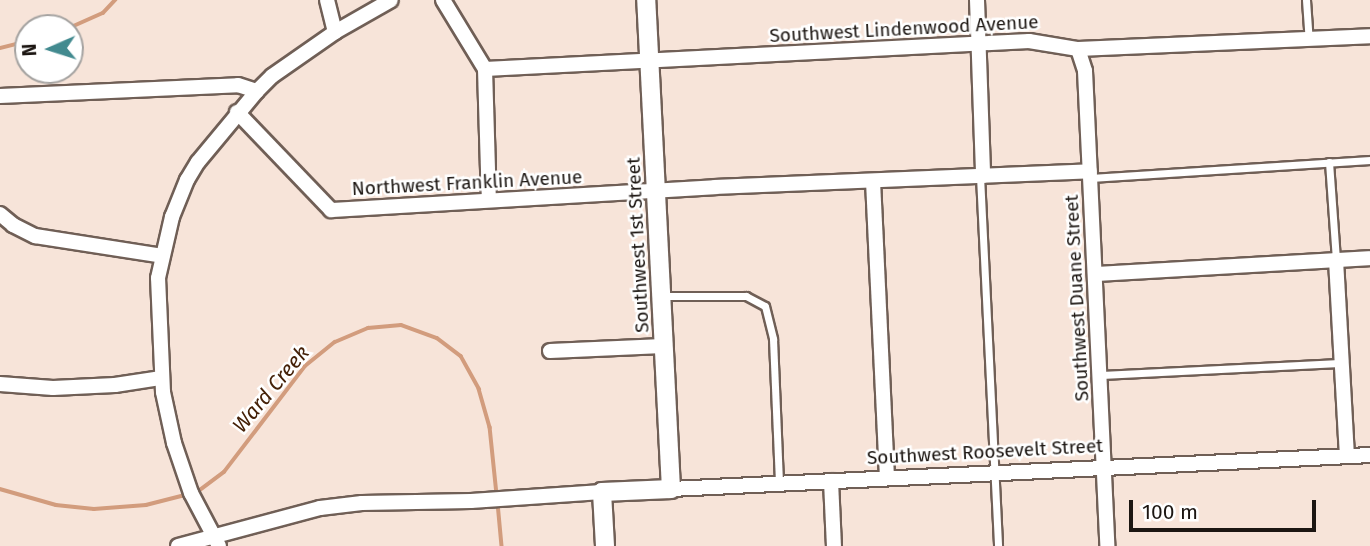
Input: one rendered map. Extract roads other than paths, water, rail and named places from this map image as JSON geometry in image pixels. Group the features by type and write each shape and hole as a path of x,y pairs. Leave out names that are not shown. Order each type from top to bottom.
{"street":[{"path":"327,0 335,32"},
{"path":"216,541 203,518 181,465 162,379 158,278 172,217 187,180 237,112 272,76 335,32 391,0"},
{"path":"443,0 485,69 489,200"},
{"name":"Southwest 1st Street","path":"646,0 671,489"},
{"path":"977,0 981,176"},
{"name":"Southwest Lindenwood Avenue","path":"485,69 1029,41 1078,49 1370,36"},
{"name":"Southwest Duane Street","path":"1078,49 1085,71 1107,546"},
{"path":"0,96 238,85 257,91"},
{"name":"Northwest Franklin Avenue","path":"237,112 331,210 657,191 981,176 1090,174"},
{"path":"873,181 887,478"},
{"path":"0,214 13,225 35,236 162,256"},
{"path":"1095,274 1370,258"},
{"path":"1336,260 1347,456"},
{"path":"550,351 663,346"},
{"path":"0,384 53,388 115,385 162,379"},
{"name":"Southwest Roosevelt Street","path":"602,492 1370,455"},
{"path":"831,481 834,546"},
{"path":"178,546 216,541 320,508 362,503 471,501 602,492 605,546"}],"lane":[{"path":"1306,0 1309,39"},
{"path":"1090,174 1370,160"},
{"path":"1329,162 1336,260"},
{"path":"981,176 998,546"},
{"path":"662,296 746,296 765,306 773,339 779,483"},
{"path":"1100,375 1342,363"}],"waterway":[{"path":"84,21 103,13 115,0"},
{"path":"0,48 14,44"},
{"name":"Ward Creek","path":"196,493 224,472 305,366 335,342 368,328 401,325 437,338 461,356 479,389 490,427 497,495"},
{"name":"Ward Creek","path":"0,489 56,505 94,509 146,505 189,494"},
{"name":"Ward Creek","path":"498,503 502,546"}]}
